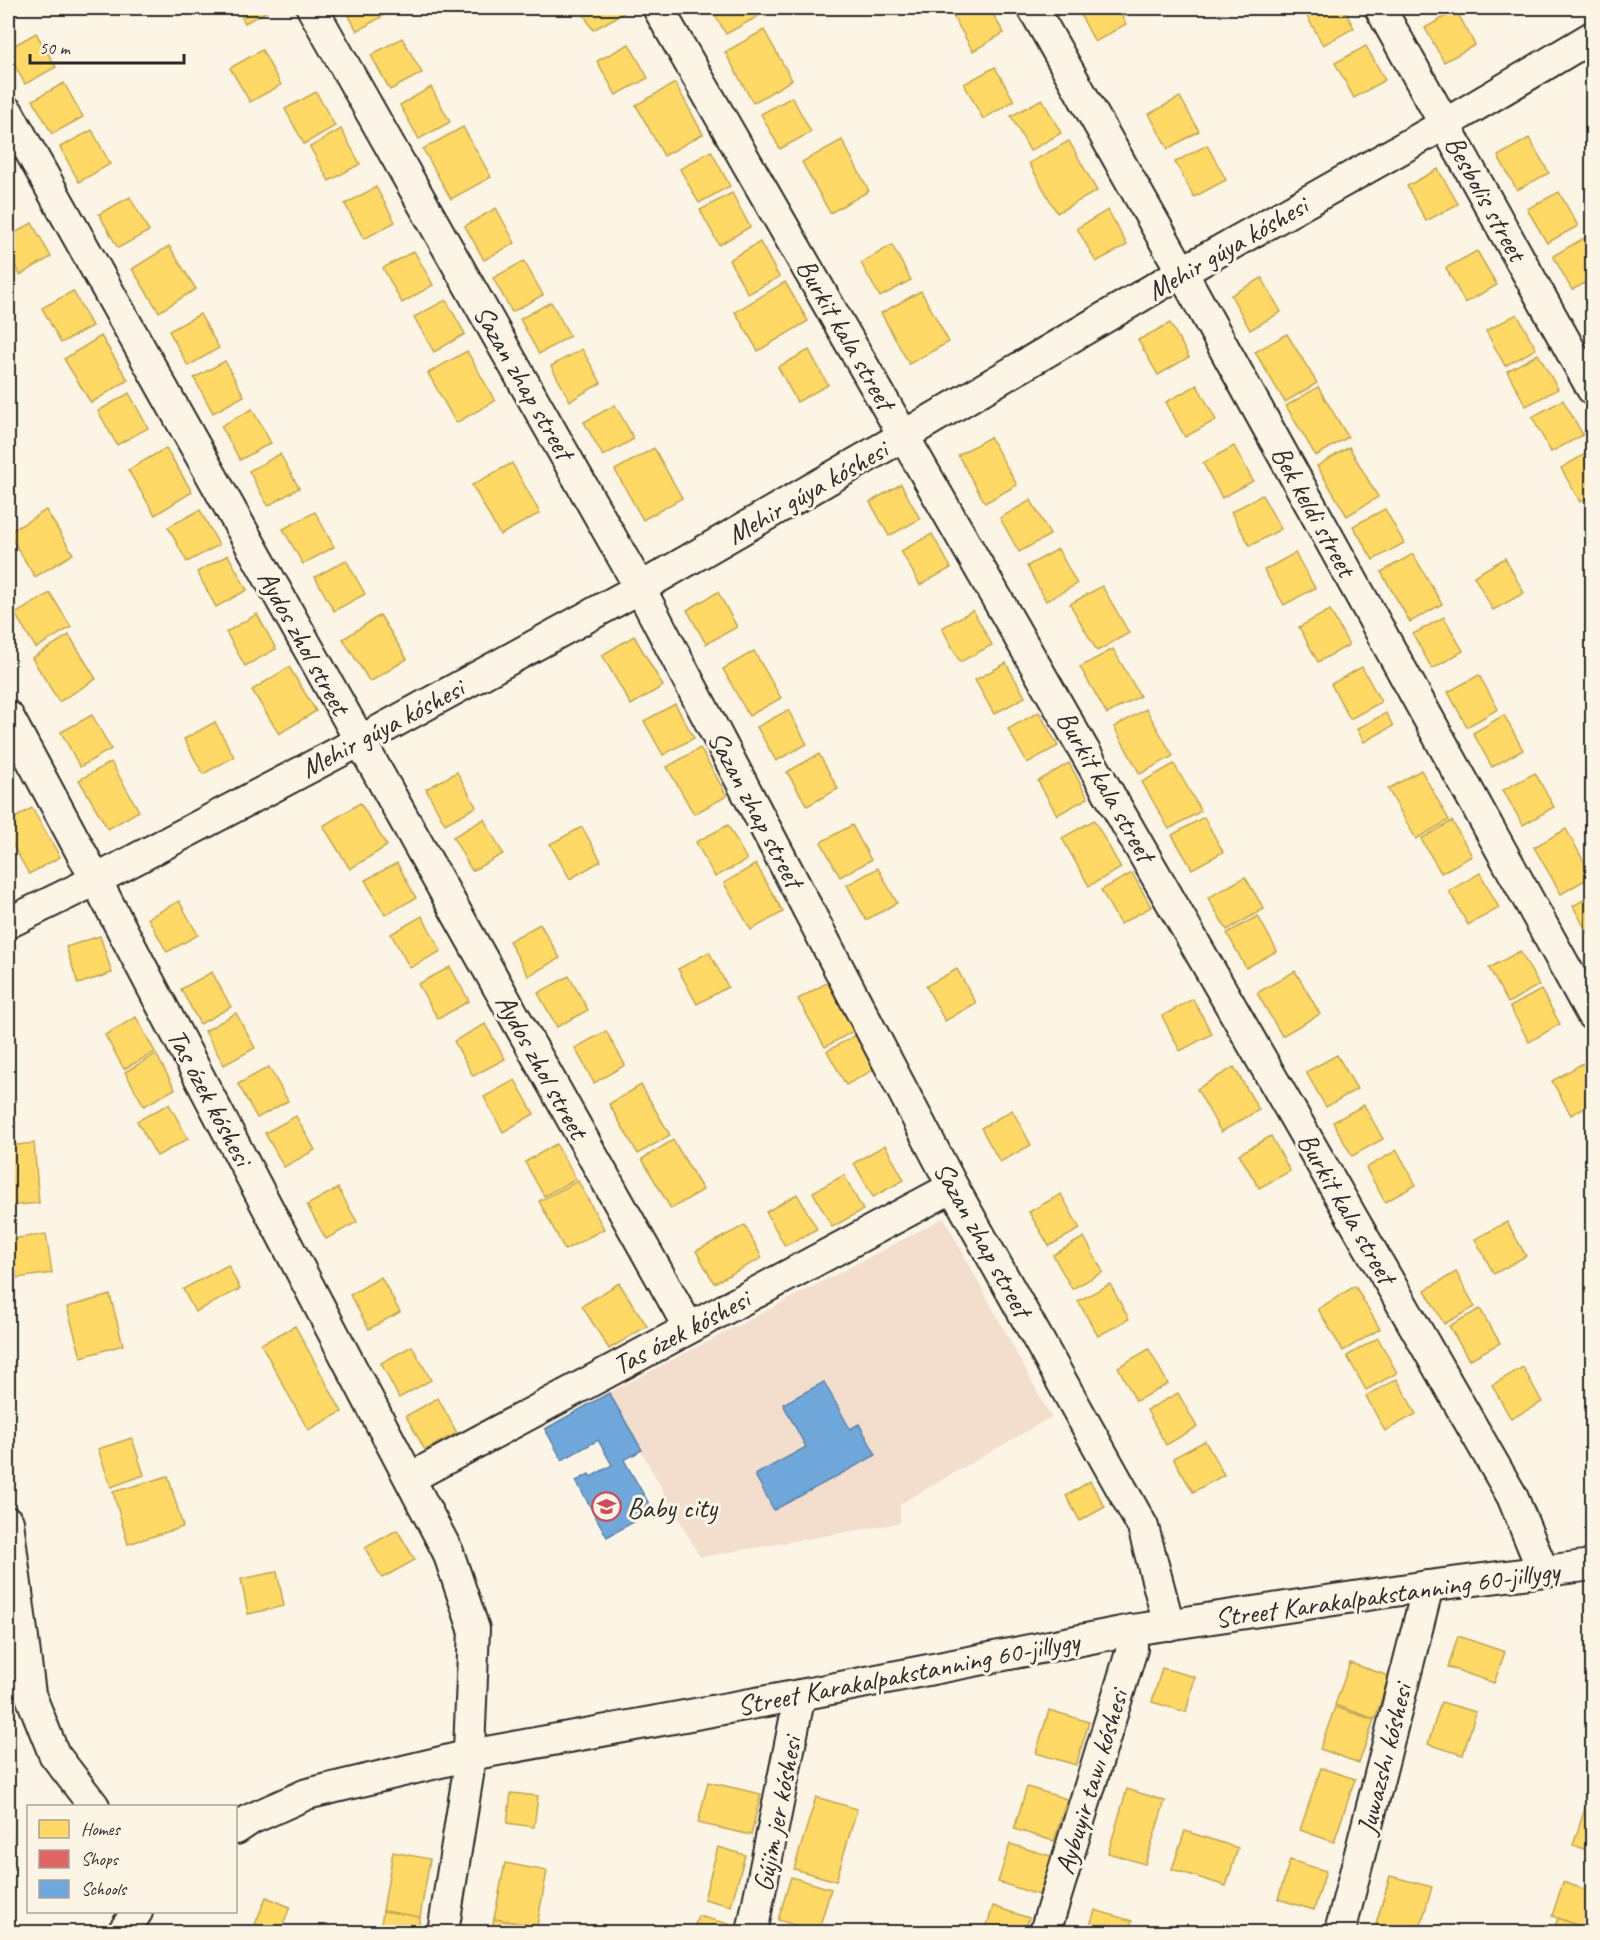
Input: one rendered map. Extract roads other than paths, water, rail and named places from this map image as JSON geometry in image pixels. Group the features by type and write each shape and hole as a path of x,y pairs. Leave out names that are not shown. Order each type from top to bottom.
{"street":[{"name":"Sazan zhap street","path":"312,8 640,588 953,1187 1143,1527 1169,1625"},
{"name":"Burkit kala street","path":"658,8 1512,1496 1543,1571"},
{"name":"Bek keldi street","path":"1033,8 1182,272 1593,1015"},
{"name":"Besbolis street","path":"1380,8 1593,388"},
{"name":"Mehir gúyа kóshesi","path":"8,923 96,880 360,741 640,588 1182,272 1445,124 1593,37"},
{"name":"Aydos zhol street","path":"8,112 689,1328"},
{"name":"Tas ózek kóshesi","path":"8,716 448,1552 474,1629 470,1755 443,1932"},
{"name":"Tas ózek kóshesi","path":"410,1478 953,1187"},
{"path":"8,1522 30,1694 54,1754 93,1805"},
{"name":"Street Karakalpakstanning 60-jillygy","path":"237,1828 251,1819 307,1794 470,1755 800,1695 1132,1630 1428,1586 1593,1565"},
{"name":"Juwazshı kóshesi","path":"1340,1932 1428,1586"},
{"name":"Aybuyir tawı kóshesi","path":"1046,1932 1132,1649 1132,1630"},
{"name":"Gújim jer kóshesi","path":"752,1932 800,1695"},
{"path":"123,1932 136,1913"}],"place":[{"name":"Baby city","path":"606,1507"}]}
